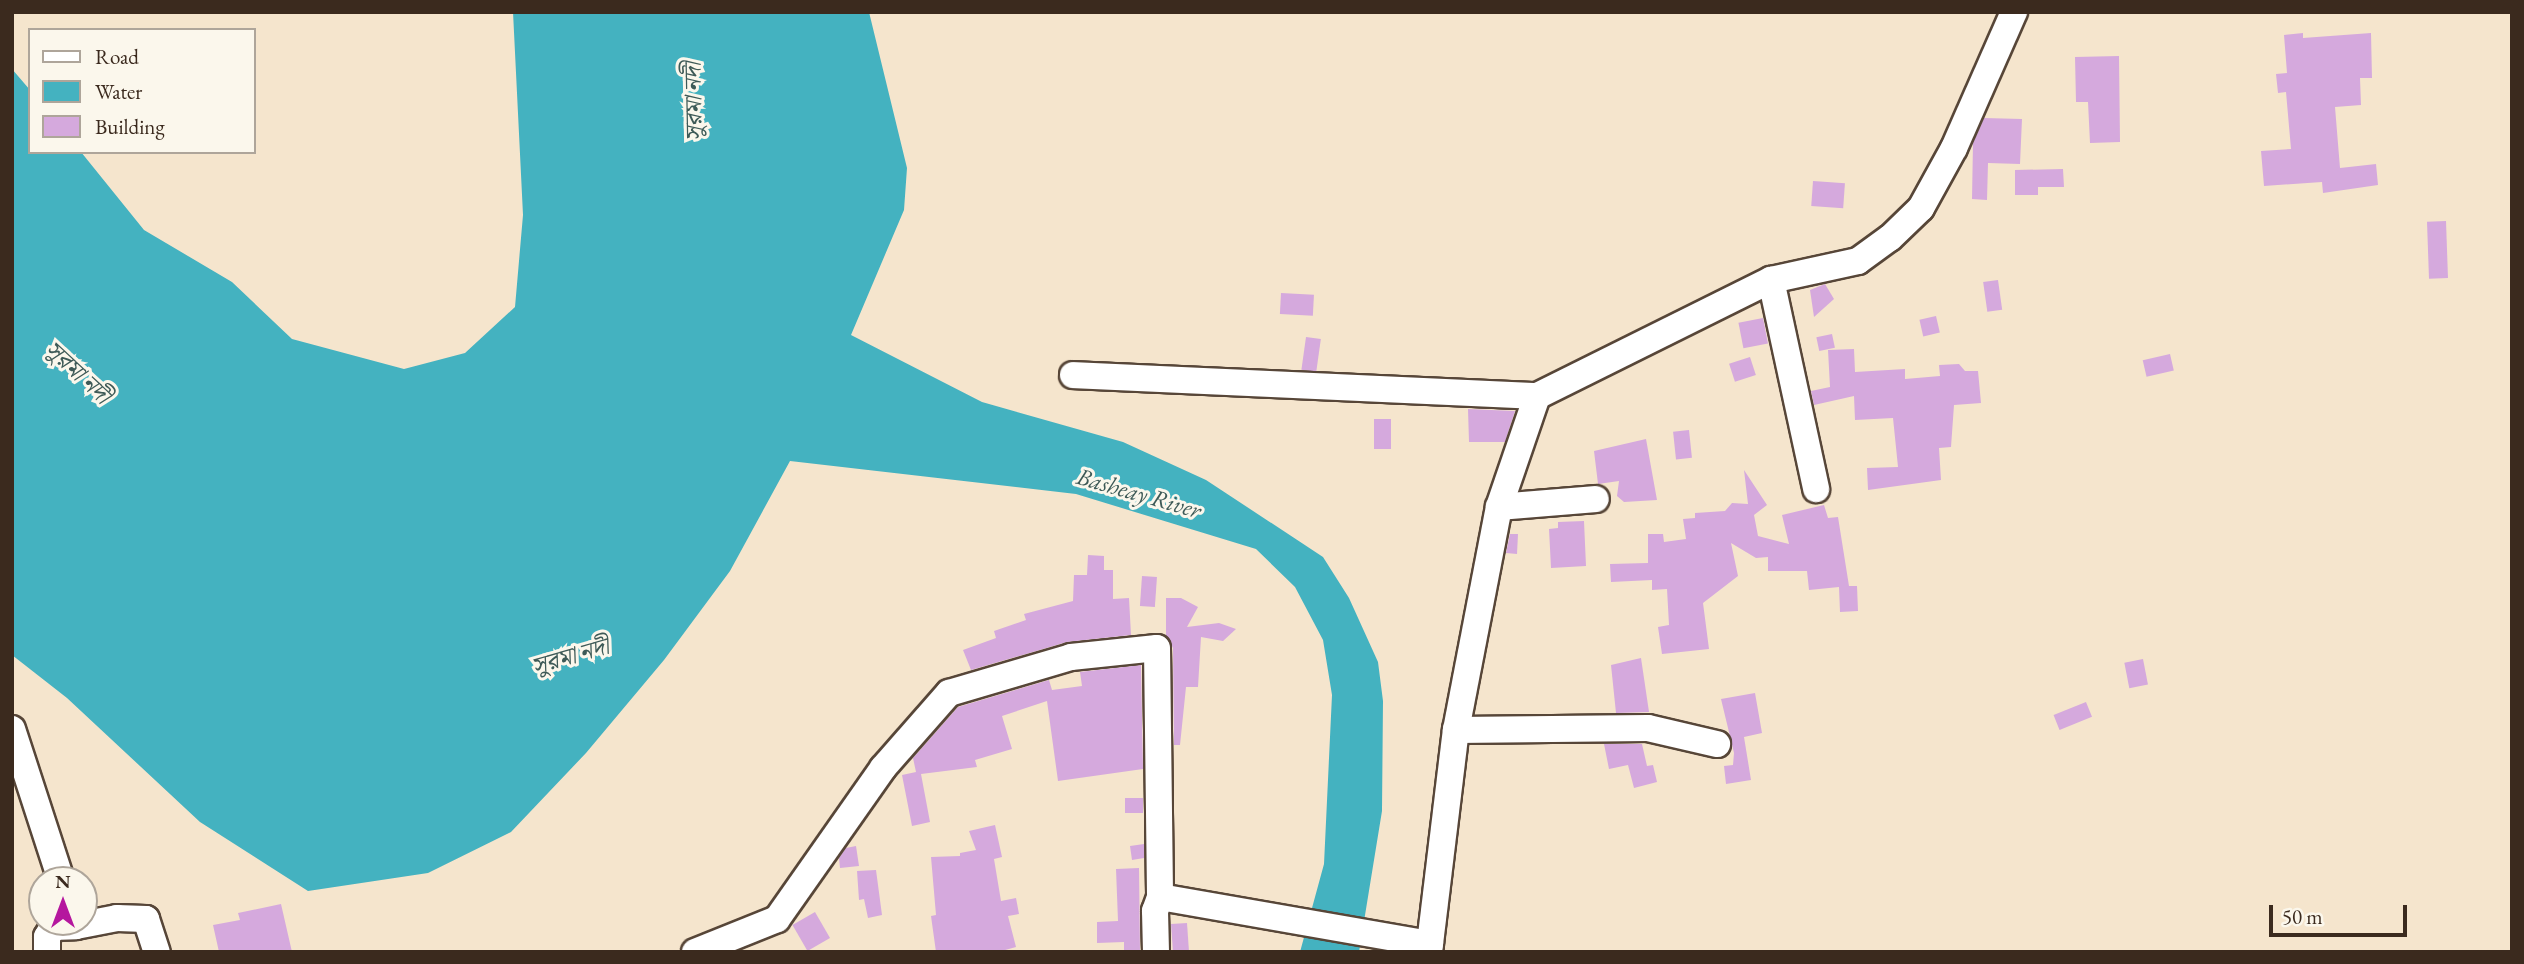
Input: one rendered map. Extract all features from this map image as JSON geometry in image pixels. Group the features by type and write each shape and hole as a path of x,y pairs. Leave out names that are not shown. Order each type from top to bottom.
{"street":[{"path":"1073,375 1537,396 1771,280 1858,261 1921,208 1954,148 2014,12"},
{"path":"1771,280 1816,489"},
{"path":"1160,897 1377,934 1430,948 1457,730 1499,507 1537,396"},
{"path":"1499,507 1596,499"},
{"path":"695,952 777,919 883,768 949,692 1071,657 1157,648 1160,897 1155,911 1156,952"},
{"path":"1457,730 1648,728 1717,744"},
{"path":"12,729 56,866"},
{"path":"98,921 146,919 157,952"}],"water":[{"path":"513,12 869,12 907,168 904,210 851,335 982,402 1123,442 1206,480 1323,557 1349,598 1378,662 1383,701 1382,811 1359,952 1300,952 1324,864 1332,695 1323,640 1295,587 1256,549 1076,494 790,461 730,571 664,660 586,753 511,832 428,873 308,891 200,822 67,698 12,655 12,69 28,88 28,154 83,154 144,230 232,282 292,339 404,369 465,353 515,307 523,215"}],"building":[{"path":"2303,33 2303,38 2371,33 2372,78 2360,78 2361,105 2335,107 2340,168 2376,164 2378,185 2323,193 2322,182 2264,186 2261,151 2291,149 2286,92 2278,93 2276,74 2287,73 2284,35"},
{"path":"2119,56 2120,142 2090,143 2088,102 2076,102 2075,57"},
{"path":"1984,118 2022,119 2020,164 1988,163 1987,200 1972,199 1973,143"},
{"path":"2063,169 2064,187 2038,187 2038,195 2015,195 2015,170"},
{"path":"1813,181 1845,183 1843,208 1811,206"},
{"path":"2446,221 2448,278 2429,279 2427,222"},
{"path":"1998,280 2002,310 1987,312 1983,282"},
{"path":"1825,284 1834,299 1814,317 1810,290"},
{"path":"1281,293 1314,295 1313,316 1280,314"},
{"path":"1936,316 1940,333 1923,336 1919,320"},
{"path":"1763,318 1768,344 1743,348 1738,323"},
{"path":"1832,334 1835,348 1819,351 1816,337"},
{"path":"1306,337 1321,339 1316,372 1301,370"},
{"path":"1854,349 1855,372 1905,369 1905,379 1940,376 1939,365 1959,364 1965,371 1978,371 1981,403 1954,405 1951,447 1939,448 1941,480 1868,490 1867,468 1898,467 1893,418 1855,420 1854,396 1814,405 1811,391 1830,387 1828,350"},
{"path":"2170,354 2174,371 2147,377 2143,360"},
{"path":"1750,357 1756,375 1735,382 1729,364"},
{"path":"1468,409 1515,411 1505,442 1469,442"},
{"path":"1374,419 1391,419 1391,449 1374,449"},
{"path":"1689,430 1692,458 1676,460 1673,432"},
{"path":"1646,439 1657,500 1624,502 1617,496 1619,481 1598,484 1594,451"},
{"path":"1744,470 1767,505 1754,515 1758,536 1789,544 1782,515 1824,505 1828,518 1838,517 1849,586 1857,586 1858,611 1840,612 1839,587 1809,590 1807,571 1768,571 1768,557 1756,558 1731,543 1738,576 1703,603 1709,649 1662,654 1658,627 1669,625 1667,589 1652,590 1652,580 1611,582 1610,564 1648,563 1648,534 1663,534 1664,542 1686,539 1683,519 1695,518 1695,513 1725,511 1732,503 1748,504"},
{"path":"1584,521 1586,566 1551,568 1549,529 1558,528 1558,522"},
{"path":"1510,534 1518,534 1517,554 1506,553"},
{"path":"1088,555 1104,556 1104,570 1113,570 1113,599 1129,598 1131,635 1067,642 971,670 963,650 996,638 994,631 1026,620 1024,614 1073,601 1074,575 1087,575"},
{"path":"1142,576 1157,577 1155,607 1140,606"},
{"path":"1166,598 1181,598 1198,607 1187,627 1219,623 1236,629 1223,641 1201,637 1198,687 1186,687 1180,745 1174,745 1173,648 1166,635"},
{"path":"1641,658 1649,712 1616,713 1611,665"},
{"path":"2143,659 2148,685 2129,688 2124,663"},
{"path":"1141,665 1143,769 1058,781 1047,701 1002,716 1012,749 975,760 977,767 921,774 930,822 912,826 902,775 916,772 913,758 958,707 1049,680 1052,690 1082,686 1080,672"},
{"path":"1755,693 1762,733 1744,737 1751,780 1726,784 1724,766 1733,765 1734,753 1721,699"},
{"path":"2086,702 2092,717 2060,730 2054,715"},
{"path":"1604,744 1642,744 1647,766 1653,765 1657,782 1634,788 1628,765 1609,769"},
{"path":"1125,798 1143,798 1143,813 1125,813"},
{"path":"995,825 1002,857 994,859 1001,901 1016,898 1019,914 1008,916 1016,947 998,952 936,952 931,916 936,915 931,857 960,856 960,853 976,850 969,831"},
{"path":"1144,844 1144,858 1132,860 1130,846"},
{"path":"856,846 859,866 840,868 839,858 846,848"},
{"path":"1139,868 1140,952 1124,952 1124,942 1097,943 1097,922 1118,921 1116,869"},
{"path":"876,870 882,915 868,918 864,899 859,900 857,871"},
{"path":"281,904 292,952 219,952 213,925 240,920 238,913"},
{"path":"815,912 830,938 807,951 792,925"},
{"path":"1187,923 1189,952 1173,952 1171,924"}],"water label":[{"name":"সুরমা নদী","path":"693,102"},
{"name":"সুরমা নদী","path":"78,372"},
{"name":"Basheay River","path":"1139,493"},
{"name":"সুরমা নদী","path":"570,656"}]}
